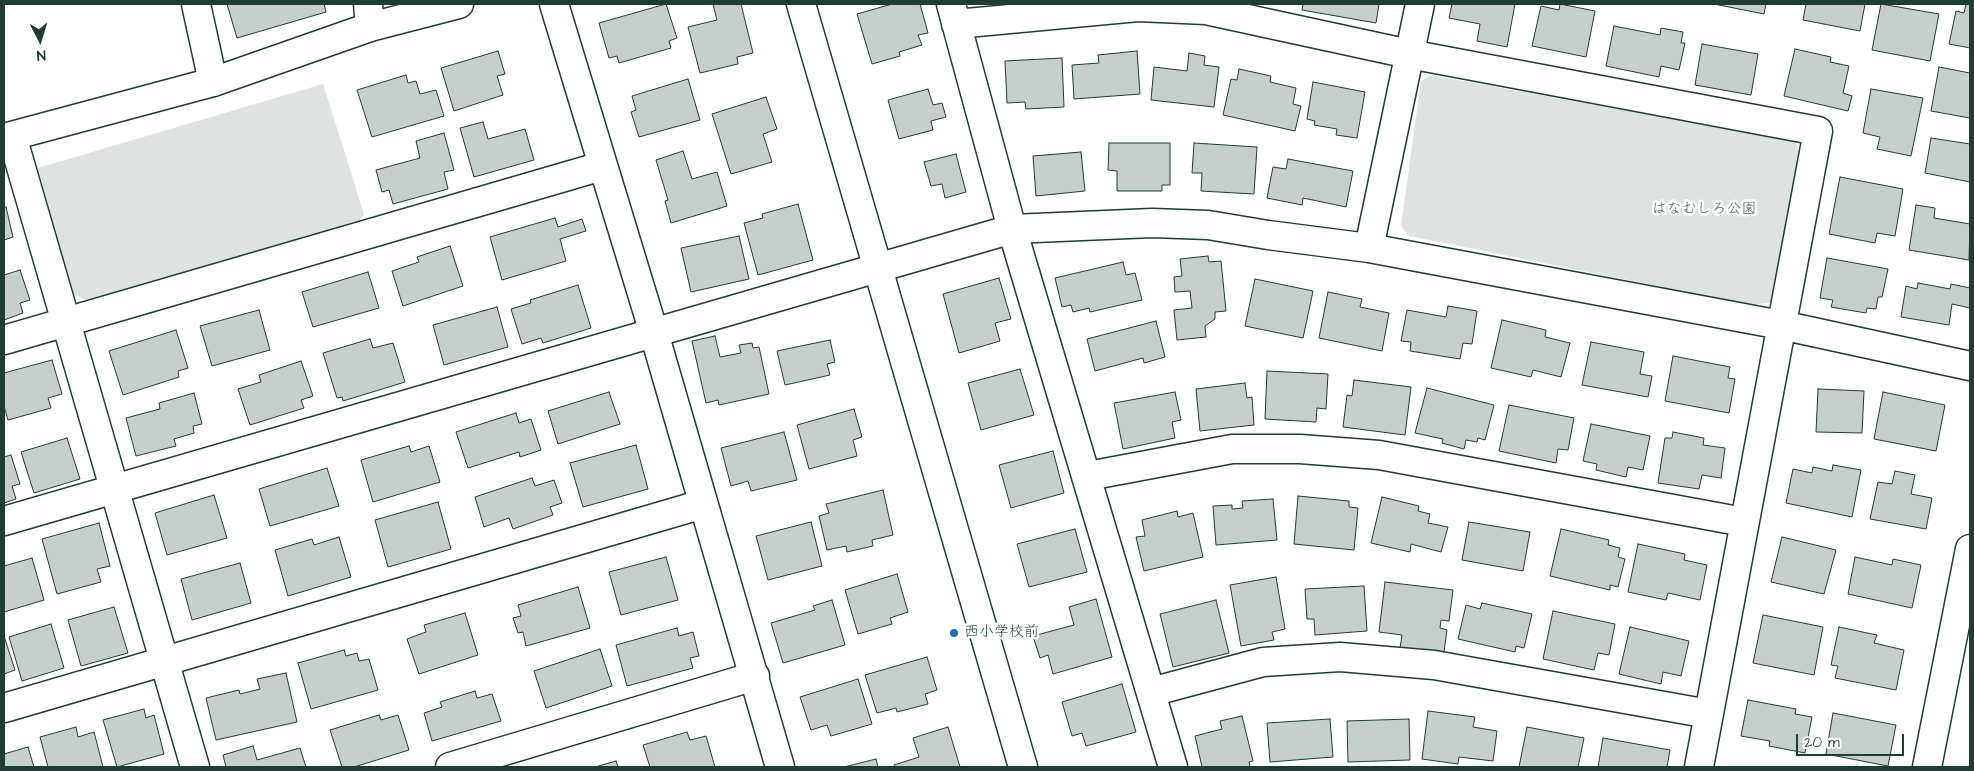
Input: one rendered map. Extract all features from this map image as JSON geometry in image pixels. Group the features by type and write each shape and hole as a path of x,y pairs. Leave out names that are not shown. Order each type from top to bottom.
{"street":[{"path":"196,4 213,82"},
{"path":"194,767 162,661 115,487 67,322 8,137 213,82 369,15 459,4"},
{"path":"554,4 654,333 780,767"},
{"path":"801,4 880,268 1023,767"},
{"path":"1369,248 1420,4"},
{"path":"1173,767 1088,476 1012,229 953,14 1138,7 1206,10 1409,54 1818,131 1699,767"},
{"path":"4,340 602,166"},
{"path":"4,521 115,487 1012,229 1152,223 1208,225 1369,248 1781,325 1970,366"},
{"path":"1088,476 1232,449 1300,449 1379,455 1744,522"},
{"path":"4,708 703,504"},
{"path":"1927,767 1970,549"},
{"path":"1151,692 1263,662 1340,657 1434,665 1709,714"},
{"path":"450,767 754,676"}],"green space":[{"name":"はなむしろ公園","path":"1430,75 1795,141 1801,160 1774,302 1752,305 1409,236 1401,226 1421,81"},
{"path":"323,84 364,214 360,220 93,303 72,294 38,168"}],"building":[{"path":"227,4 324,4 326,12 237,38"},
{"path":"666,4 677,38 669,41 671,48 619,63 617,56 609,58 599,23"},
{"path":"713,4 741,4 753,53 737,57 738,64 700,73 688,27 717,20"},
{"path":"892,4 920,4 928,33 918,35 922,45 899,52 900,56 872,64 857,14"},
{"path":"1303,4 1379,4 1376,23 1302,10"},
{"path":"1452,4 1515,4 1507,47 1477,41 1480,24 1449,18"},
{"path":"1560,4 1595,11 1586,57 1532,46 1541,6 1559,10"},
{"path":"1714,4 1766,4 1764,14"},
{"path":"1806,4 1865,4 1860,31 1803,20"},
{"path":"1881,4 1939,14 1930,61 1872,50"},
{"path":"1966,4 1970,4 1970,48 1949,44 1956,11 1964,13"},
{"path":"1614,26 1660,35 1661,28 1683,32 1681,43 1685,43 1679,70 1661,66 1659,77 1606,66"},
{"path":"1702,44 1758,54 1751,95 1695,85"},
{"path":"1795,49 1831,57 1830,62 1849,66 1843,93 1852,96 1848,111 1784,96"},
{"path":"498,51 505,74 497,76 503,95 454,111 441,68"},
{"path":"1137,51 1140,94 1074,99 1072,65 1099,63 1098,55"},
{"path":"1189,53 1205,56 1204,65 1219,67 1214,107 1151,100 1154,67 1187,71"},
{"path":"1062,58 1064,107 1026,109 1025,102 1007,103 1005,61"},
{"path":"1939,67 1970,73 1970,118 1931,111"},
{"path":"1239,69 1271,76 1270,82 1296,88 1293,104 1301,106 1295,131 1223,115 1231,79 1237,80"},
{"path":"406,75 408,83 416,81 420,94 436,90 444,116 372,137 357,90"},
{"path":"688,79 700,120 639,137 631,112 636,110 632,96"},
{"path":"1313,82 1365,92 1357,138 1336,135 1337,129 1314,125 1315,121 1307,119"},
{"path":"928,89 933,105 942,103 946,117 931,121 933,130 899,139 888,100"},
{"path":"1871,89 1923,98 1911,156 1877,149 1880,137 1863,133"},
{"path":"766,97 777,129 763,134 772,162 731,174 712,114"},
{"path":"483,122 488,139 525,129 534,160 474,177 460,128"},
{"path":"444,133 454,170 444,172 448,189 393,204 389,190 382,192 376,170 420,158 416,141"},
{"path":"1931,138 1970,144 1970,182 1925,173"},
{"path":"1109,143 1170,143 1170,185 1162,185 1162,191 1117,191 1117,171 1108,170"},
{"path":"1194,143 1257,147 1254,194 1201,191 1202,173 1192,173"},
{"path":"683,151 692,179 717,172 727,206 671,223 665,201 668,200 656,160"},
{"path":"1081,152 1085,191 1036,196 1033,156"},
{"path":"956,154 966,192 945,198 942,184 931,186 924,162"},
{"path":"1288,159 1353,171 1346,207 1303,198 1302,205 1267,198 1273,167 1286,169"},
{"path":"1840,177 1903,189 1895,236 1877,233 1875,243 1829,234"},
{"path":"798,204 813,260 758,275 744,223 763,218 762,214"},
{"path":"1916,205 1935,208 1934,218 1970,224 1969,260 1909,250"},
{"path":"6,207 13,237 4,240 4,208"},
{"path":"555,218 558,227 582,219 586,231 560,239 566,261 502,280 490,237"},
{"path":"739,236 749,279 691,292 681,248"},
{"path":"450,246 463,286 403,306 392,271 419,262 417,257"},
{"path":"1208,256 1209,262 1221,261 1226,311 1215,312 1215,319 1205,326 1206,337 1177,340 1174,310 1192,308 1190,291 1175,292 1174,277 1182,276 1180,259"},
{"path":"1827,258 1888,269 1882,297 1878,297 1876,309 1867,308 1866,313 1831,307 1833,300 1820,298"},
{"path":"1123,262 1126,275 1135,273 1142,300 1090,312 1089,308 1073,312 1071,305 1062,307 1055,278"},
{"path":"20,270 30,300 20,303 23,313 4,320 4,275"},
{"path":"368,272 379,308 313,327 302,292"},
{"path":"999,278 1011,319 995,323 1000,341 959,353 943,294"},
{"path":"1255,279 1313,291 1303,338 1245,326"},
{"path":"1918,283 1950,289 1951,284 1970,288 1970,308 1952,304 1949,325 1901,317 1906,286 1917,289"},
{"path":"578,285 591,328 543,343 541,338 522,344 511,309 531,303 530,300"},
{"path":"1328,292 1362,299 1360,307 1389,313 1382,351 1319,338"},
{"path":"1448,306 1477,311 1472,344 1463,343 1460,359 1410,351 1411,342 1401,341 1407,310 1446,317"},
{"path":"497,307 508,347 444,365 433,325"},
{"path":"259,310 270,350 212,366 200,326"},
{"path":"1502,320 1546,330 1545,337 1570,343 1561,377 1533,370 1531,377 1491,368"},
{"path":"1156,321 1165,357 1144,363 1143,358 1095,371 1087,339"},
{"path":"176,330 188,368 178,371 179,377 123,395 109,351"},
{"path":"715,336 720,357 741,353 739,345 752,343 753,348 759,347 769,394 719,405 718,400 706,403 692,341"},
{"path":"370,339 373,348 393,343 405,382 343,401 342,397 337,398 323,353"},
{"path":"830,340 835,362 827,364 830,375 785,385 777,351"},
{"path":"1591,342 1644,352 1640,374 1652,376 1648,397 1582,385"},
{"path":"1673,356 1730,367 1728,378 1735,379 1729,413 1665,401"},
{"path":"52,360 62,394 48,398 51,408 8,420 4,406 4,373"},
{"path":"301,361 313,396 301,400 304,408 250,425 238,389 261,382 259,375"},
{"path":"1020,369 1034,415 981,430 968,383"},
{"path":"1267,371 1328,374 1326,409 1317,408 1316,422 1265,419"},
{"path":"1354,380 1411,387 1405,435 1343,427 1347,395 1352,396"},
{"path":"1245,383 1247,398 1252,397 1254,425 1200,431 1196,389"},
{"path":"1427,388 1494,405 1485,440 1478,438 1477,442 1466,440 1464,449 1442,443 1443,439 1415,433"},
{"path":"1818,389 1864,391 1862,433 1816,432"},
{"path":"609,392 620,424 558,444 548,411"},
{"path":"1175,392 1181,420 1172,422 1175,438 1123,449 1114,403"},
{"path":"1883,392 1945,405 1936,451 1874,439"},
{"path":"194,393 202,424 193,426 194,433 174,439 176,446 136,456 126,418 160,409 159,403"},
{"path":"1509,405 1574,418 1568,450 1558,449 1556,463 1499,451"},
{"path":"854,409 862,437 853,440 857,456 809,469 797,425"},
{"path":"516,413 519,423 531,419 541,450 520,457 519,452 468,468 456,432"},
{"path":"1591,424 1650,436 1643,470 1628,467 1626,477 1596,470 1597,464 1583,461"},
{"path":"784,432 797,480 751,491 748,481 731,486 721,448"},
{"path":"1673,432 1704,438 1703,445 1725,448 1721,478 1702,475 1699,489 1658,483 1665,438 1672,438"},
{"path":"67,438 80,479 34,493 21,452"},
{"path":"636,445 648,489 583,507 570,463"},
{"path":"409,446 411,452 429,446 440,482 373,502 361,460"},
{"path":"1053,451 1064,493 1011,508 999,465"},
{"path":"11,455 20,484 12,486 16,499 4,503 4,457"},
{"path":"1833,465 1861,470 1852,517 1786,503 1793,469 1812,473 1813,467 1832,471"},
{"path":"327,468 339,506 270,526 259,489"},
{"path":"1895,471 1915,475 1911,494 1932,498 1926,529 1870,519 1878,482 1892,484"},
{"path":"532,478 535,486 554,480 562,503 550,507 553,515 513,529 509,518 484,527 475,497"},
{"path":"883,490 893,535 872,540 873,546 847,552 846,546 827,550 819,516 829,513 826,504"},
{"path":"214,495 227,538 167,555 155,513"},
{"path":"1298,496 1349,501 1349,507 1358,508 1354,550 1294,544"},
{"path":"1382,497 1419,506 1418,511 1430,514 1428,523 1448,527 1441,552 1411,544 1410,552 1371,543"},
{"path":"1273,499 1277,540 1216,545 1213,506 1232,505 1232,509 1243,508 1242,501"},
{"path":"438,502 451,549 388,567 375,520"},
{"path":"1177,511 1178,517 1193,513 1203,557 1144,571 1136,537 1145,536 1142,520"},
{"path":"811,522 822,566 768,580 756,536"},
{"path":"1469,522 1530,532 1523,571 1462,560"},
{"path":"99,523 110,566 97,569 101,582 57,594 42,539"},
{"path":"1075,529 1087,572 1029,587 1017,544"},
{"path":"1561,529 1609,540 1608,545 1620,548 1618,557 1625,559 1618,587 1610,585 1610,590 1550,576"},
{"path":"339,537 351,577 288,596 275,550 312,539 314,545"},
{"path":"1782,537 1836,550 1824,594 1771,582"},
{"path":"1638,544 1685,554 1684,560 1707,565 1700,600 1668,593 1666,600 1628,592"},
{"path":"666,557 678,600 621,615 609,572"},
{"path":"1855,557 1892,565 1893,559 1921,565 1912,608 1848,594"},
{"path":"32,558 44,600 4,612 4,566"},
{"path":"240,563 251,603 192,620 181,579"},
{"path":"897,574 908,612 890,618 892,624 858,634 845,590"},
{"path":"1276,577 1285,629 1272,632 1274,640 1241,646 1230,585"},
{"path":"1385,582 1453,590 1449,621 1441,620 1440,628 1447,630 1444,652 1400,648 1402,635 1379,632"},
{"path":"1364,586 1367,631 1315,635 1314,619 1307,619 1305,589"},
{"path":"578,587 590,628 526,646 523,632 518,633 513,618 521,616 518,605"},
{"path":"1096,599 1112,657 1053,674 1048,655 1040,658 1033,636 1074,625 1069,607"},
{"path":"832,600 845,645 783,663 771,623 815,610 813,606"},
{"path":"1216,600 1229,653 1173,667 1160,614"},
{"path":"1482,603 1532,614 1524,648 1516,646 1515,652 1458,639 1466,605 1480,609"},
{"path":"114,607 128,653 81,666 68,620"},
{"path":"1553,611 1615,624 1609,655 1598,653 1594,670 1543,659"},
{"path":"465,613 478,655 419,674 407,639 426,632 424,625"},
{"path":"1763,615 1823,627 1814,675 1753,663"},
{"path":"51,624 64,668 22,681 9,637"},
{"path":"1630,627 1689,641 1681,676 1663,672 1661,684 1619,674"},
{"path":"1839,627 1877,635 1874,643 1904,650 1896,690 1835,678 1838,666 1831,665"},
{"path":"677,628 679,636 693,632 699,656 690,658 693,668 627,686 616,645"},
{"path":"4,636 15,670 4,674"},
{"path":"600,649 612,686 546,708 534,671"},
{"path":"344,650 346,656 357,653 359,661 369,659 378,690 311,709 298,663"},
{"path":"927,657 937,690 925,694 928,704 897,712 896,708 877,713 865,675"},
{"path":"286,673 297,722 216,740 206,698 239,690 240,694 260,689 257,679"},
{"path":"858,679 872,724 831,736 827,725 811,730 800,697"},
{"path":"1122,684 1136,732 1086,746 1082,733 1072,736 1062,702"},
{"path":"475,691 477,698 492,694 501,721 432,741 424,713 442,707 440,702"},
{"path":"1748,700 1796,709 1795,714 1812,717 1805,753 1769,746 1770,741 1741,736"},
{"path":"144,709 146,718 154,715 164,754 117,767 103,720"},
{"path":"1428,711 1475,717 1473,727 1497,731 1493,761 1459,757 1458,764 1422,759"},
{"path":"1833,713 1896,725 1888,766 1826,754"},
{"path":"379,715 381,720 398,715 409,750 354,767 342,767 330,730"},
{"path":"1242,716 1253,761 1249,762 1250,767 1202,767 1195,736 1222,729 1220,721"},
{"path":"1330,719 1333,757 1270,762 1267,723"},
{"path":"1409,719 1410,760 1348,762 1347,721"},
{"path":"76,727 78,737 94,732 103,767 48,767 40,737"},
{"path":"948,727 960,767 895,767 894,765 919,757 913,738"},
{"path":"1527,727 1584,738 1578,767 1519,767"},
{"path":"687,732 690,740 706,736 715,767 650,767 643,745"},
{"path":"1603,738 1670,750 1667,767 1598,767"},
{"path":"253,746 257,760 300,748 306,767 226,767 223,755"},
{"path":"28,747 34,767 4,767 4,754"},
{"path":"876,759 878,767 844,767"},
{"path":"616,761 618,767 595,767"}],"place":[{"name":"西小学校前","path":"954,633"}]}
